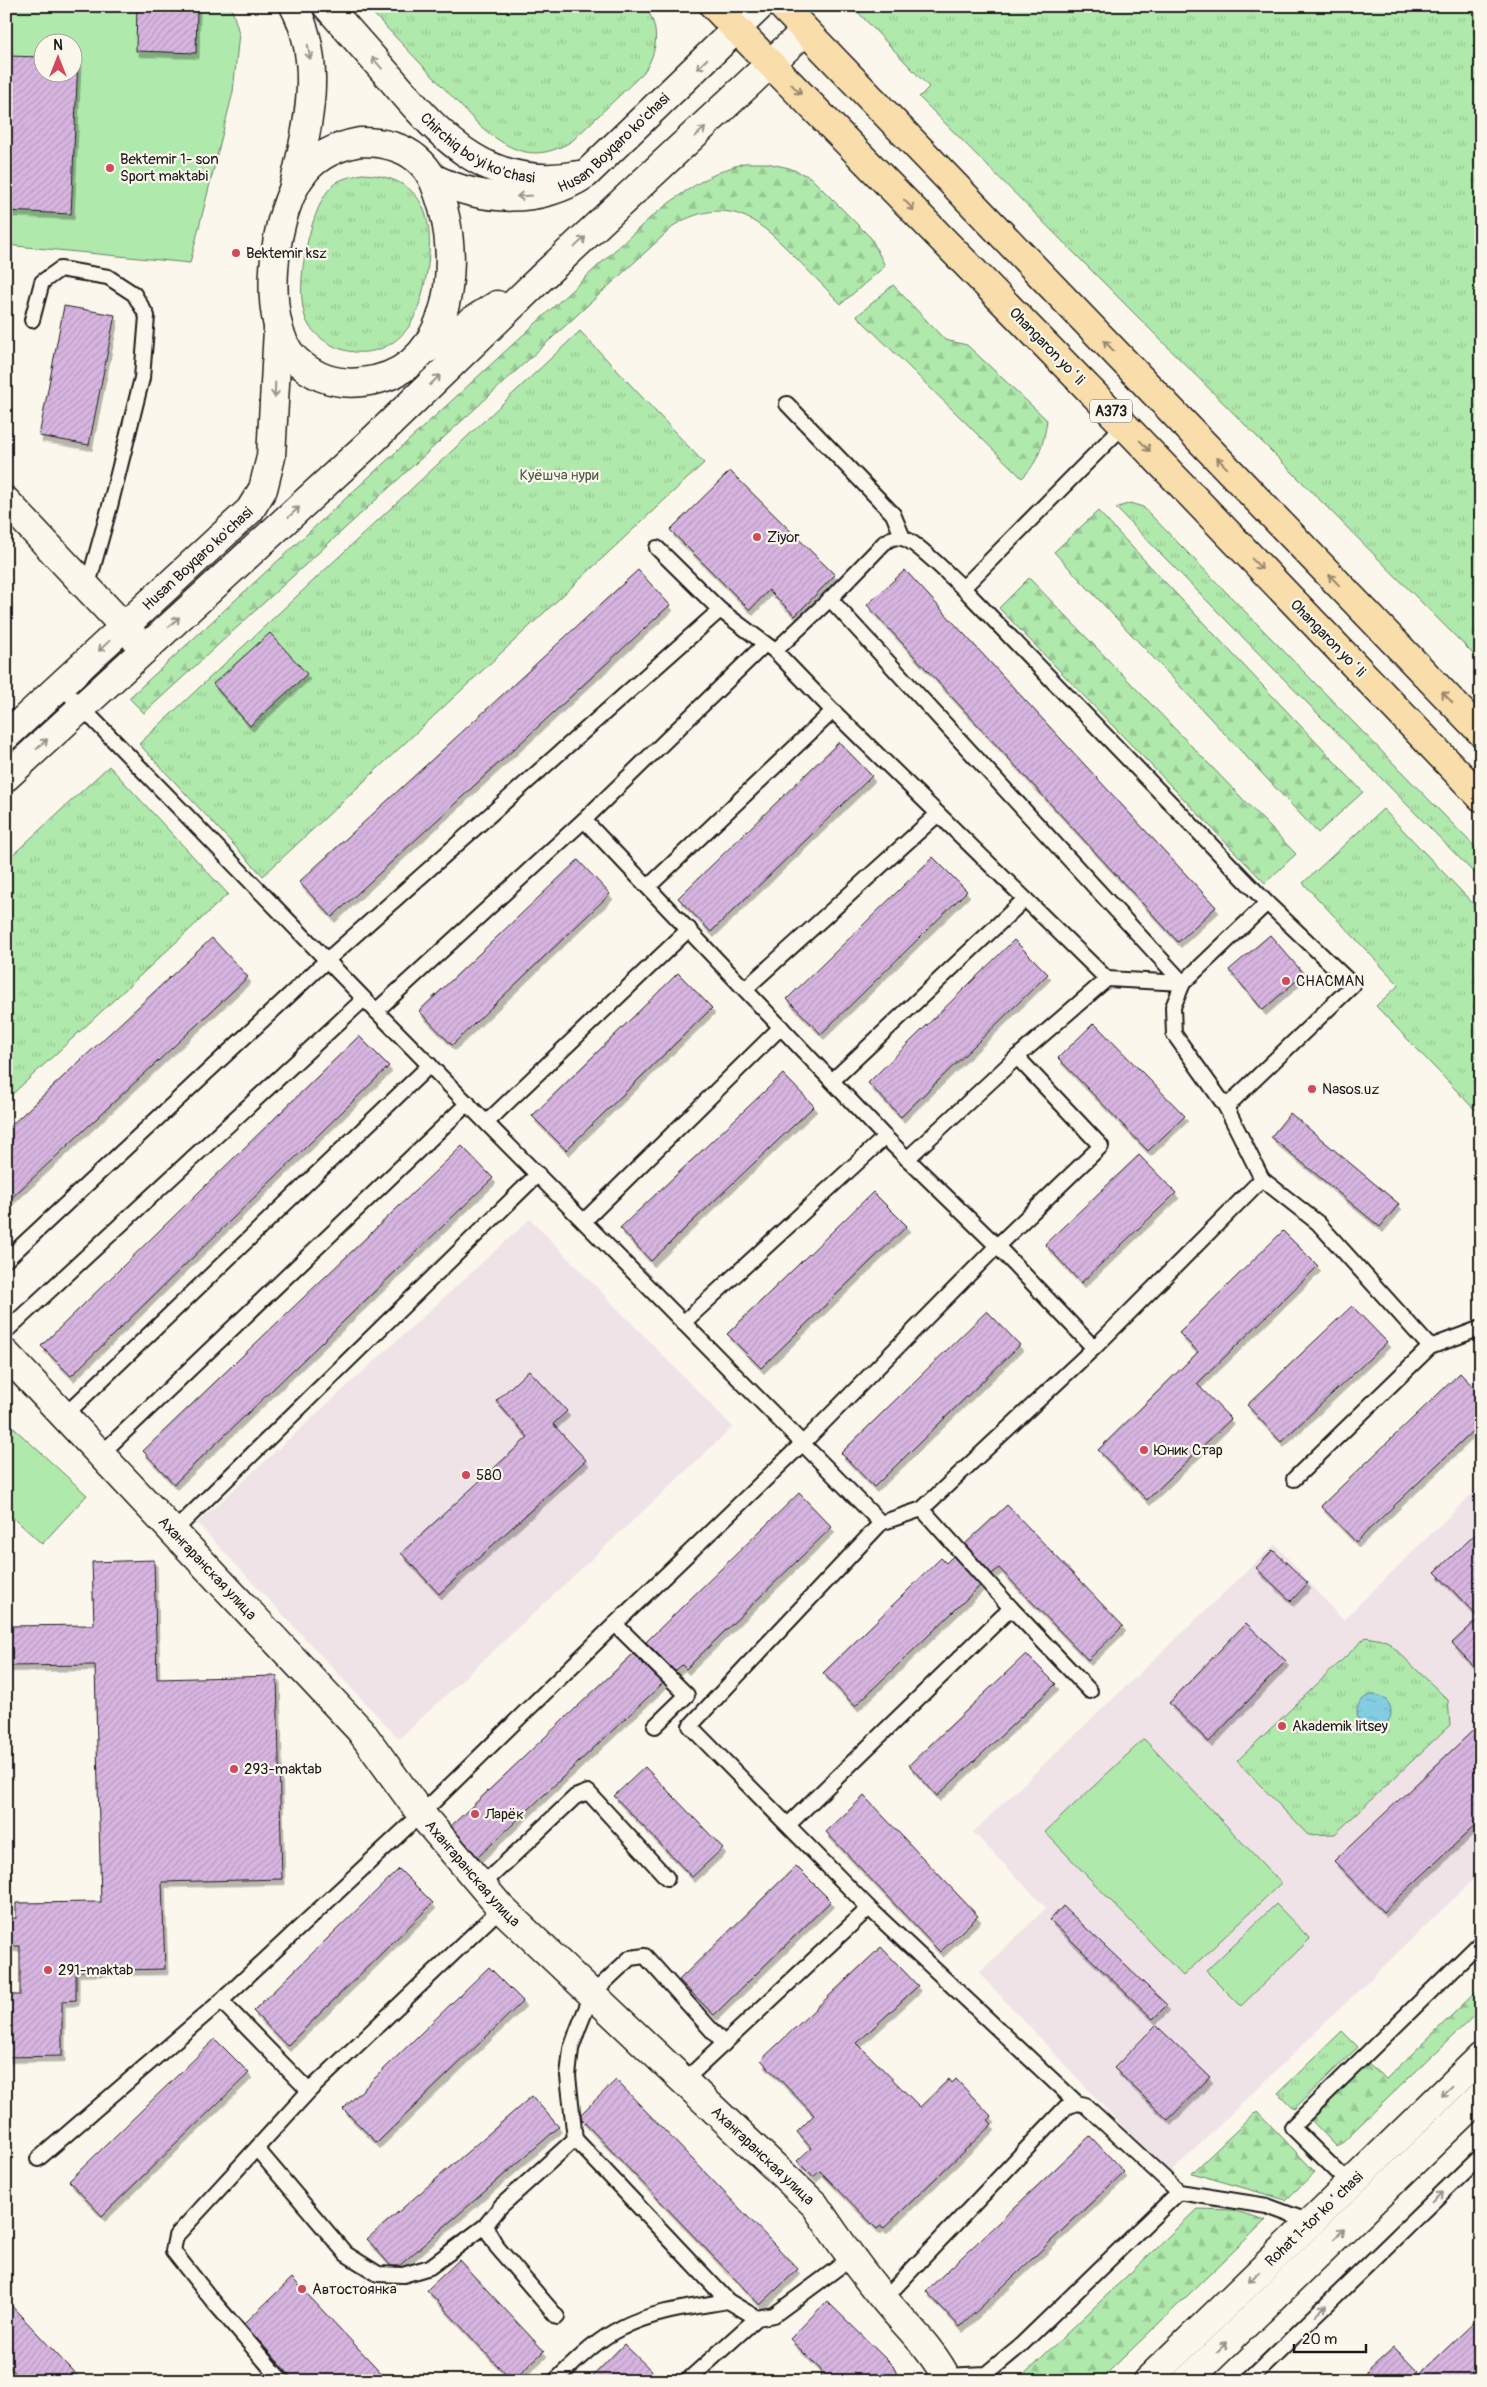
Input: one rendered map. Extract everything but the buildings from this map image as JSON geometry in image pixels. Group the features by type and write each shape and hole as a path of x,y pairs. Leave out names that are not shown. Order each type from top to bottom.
{"highway":[{"name":"Ohangaron yoʻli","path":"714,6 1124,425 1481,797"},
{"name":"A373","path":"782,6 1481,732"}],"street":[{"path":"293,190 307,132 311,90 311,63 306,33 294,6"},
{"name":"Chirchiq bo'yi ko'chasi","path":"327,6 409,100 451,143 470,157 491,167 539,178 562,178 586,174"},
{"name":"Husan Boyqaro ko'chasi","path":"433,178 467,191 510,197 551,192 570,184 586,174 760,6"},
{"name":"Husan Boyqaro ko'chasi","path":"6,777 375,438 544,275 772,64 805,31"},
{"name":"Chirchiq bo'yi ko'chasi","path":"409,100 433,178"},
{"name":"Husan Boyqaro ko'chasi","path":"6,736 250,510 263,489 271,457 274,425 278,324 274,290 276,260 283,220 293,190 303,172 319,158 339,147 360,142 388,145 416,158 433,178 445,217 448,238 449,280 440,322 375,438"},
{"name":"Husan Boyqaro ko'chasi","path":"278,324 286,347 292,357 310,372 331,381 355,383 378,378 401,368 422,352 544,275"},
{"path":"6,501 145,649"},
{"name":"Ахангаранская улица","path":"6,1354 360,1730 422,1814 501,1908 815,2205 851,2258 884,2299 928,2348 945,2379"},
{"name":"Rohat 1-tor koʻchasi","path":"1147,2381 1481,2057"},
{"name":"Rohat 1-tor koʻchasi","path":"1187,2381 1481,2096"}],"lane":[{"path":"32,320 42,282 60,269 108,277 134,294 147,316 142,378 87,588"},
{"path":"787,404 892,514 902,538"},
{"path":"963,588 1124,425"},
{"path":"376,1011 769,648 830,599 884,543 890,538 902,538 909,540 963,588 1267,903 1353,985 1226,1107"},
{"path":"657,548 720,610 769,648 1107,978 1183,983"},
{"path":"830,599 1183,983"},
{"path":"6,1260 327,960 720,610"},
{"path":"61,686 364,999 881,1523"},
{"path":"648,887 833,711"},
{"path":"745,989 938,814"},
{"path":"584,820 885,1137 997,1246 1094,1348"},
{"path":"832,1082 1025,899"},
{"path":"1267,903 1183,983 1173,1007 1174,1034 1226,1107 1262,1179 1318,1223 1430,1347"},
{"path":"487,1122 688,929"},
{"path":"907,1159 1017,1057 1107,978"},
{"path":"6,1331 364,999"},
{"path":"584,1221 781,1027"},
{"path":"38,2159 220,2001 422,1814 615,1624 803,1444 997,1246 1101,1146 1017,1057"},
{"path":"64,1416 430,1065"},
{"path":"100,1455 468,1103"},
{"path":"683,1323 885,1137"},
{"path":"173,1532 538,1174"},
{"path":"1077,2104 870,1908 690,1726 881,1523 922,1509 1094,1348 1262,1179"},
{"path":"1294,1479 1430,1347 1481,1328"},
{"path":"922,1509 1011,1608 1090,1691"},
{"path":"788,1825 1011,1608"},
{"path":"615,1624 703,1711"},
{"path":"654,1726 687,1695"},
{"path":"482,1886 575,1797 588,1792 667,1878"},
{"path":"282,2381 212,2300 174,2251 176,2236 308,2091 501,1908"},
{"path":"684,2080 870,1908"},
{"path":"1350,2184 1292,2127 1481,1942"},
{"path":"724,2044 645,1956 630,1958 592,1994 571,2049 568,2076 575,2139 728,2301 757,2318"},
{"path":"220,2001 308,2091"},
{"path":"884,2299 1066,2107 1077,2104 1085,2105 1179,2192 1267,2206 1310,2222"},
{"path":"257,2149 346,2254 378,2274 403,2275 430,2267 485,2226 501,2206 575,2139"},
{"path":"1248,2381 1481,2155"},
{"path":"945,2379 986,2374 1021,2345 1179,2192"},
{"path":"485,2226 497,2247 557,2317"},
{"path":"687,2381 757,2318 774,2316 851,2258"},
{"path":"555,2381 588,2351 620,2328 654,2316 728,2301"}],"shaded area":[{"name":"580","path":"530,1219 733,1427 399,1739 197,1523"},
{"name":"Akademik litsey","path":"1481,1485 1481,1872 1168,2175 979,1973 1046,1908 973,1832 1275,1544 1343,1620"}],"green space":[{"name":"Bektemir 1- son Sport maktabi","path":"6,6 231,6 239,33 233,92 190,263 6,245"},
{"path":"366,6 644,6 653,22 656,40 652,57 643,73 572,141 546,152 534,153 512,148 479,125"},
{"path":"852,6 1481,6 1481,662 919,97 929,87"},
{"path":"744,163 767,163 789,168 810,177 871,238 885,266 841,304 779,241 753,221 726,211 694,216 676,224 144,713 129,698 650,218 694,186 718,173"},
{"path":"362,174 383,177 400,183 412,192 421,203 427,218 429,252 423,292 410,325 400,337 387,346 374,351 360,352 346,351 333,346 310,327 304,314 302,277 309,234 323,199 331,187 338,182 345,178"},
{"path":"893,285 945,340 967,345 1047,420 1037,458 1022,478 857,316"},
{"name":"Куёшча нури","path":"580,331 704,463 263,876 139,744"},
{"path":"1130,503 1143,507 1481,853 1481,880 1116,508"},
{"path":"1098,511 1363,792 1318,833 1054,552"},
{"path":"1029,578 1296,854 1265,883 999,608"},
{"path":"109,766 228,894 6,1100 6,861"},
{"path":"1383,809 1481,912 1481,1105 1475,1110 1376,1006 1399,985 1303,883"},
{"path":"6,1421 87,1495 42,1544 6,1511"},
{"path":"1366,1637 1387,1641 1448,1700 1450,1725 1335,1834 1308,1835 1237,1761"},
{"path":"1144,1739 1281,1883 1183,1976 1045,1832"},
{"path":"1276,1904 1310,1939 1241,2006 1206,1971"},
{"path":"1481,1987 1481,2009 1337,2147 1311,2120 1368,2064 1386,2079"},
{"path":"1342,2031 1358,2047 1294,2109 1278,2093"},
{"path":"1257,2111 1315,2172 1286,2200 1192,2173"},
{"path":"1197,2209 1232,2210 1266,2220 1099,2381 1017,2381"}],"water":[{"path":"1374,1695 1386,1700 1391,1712 1386,1724 1374,1729 1362,1724 1357,1712 1362,1700"}],"place":[{"name":"Bektemir 1- son Sport maktabi","path":"110,168"},
{"name":"Bektemir ksz","path":"236,253"},
{"name":"Ziyor","path":"757,537"},
{"name":"CHACMAN","path":"1286,981"},
{"name":"Nasos.uz","path":"1312,1089"},
{"name":"Юник Стар","path":"1144,1450"},
{"name":"580","path":"466,1475"},
{"name":"Akademik litsey","path":"1282,1726"},
{"name":"293-maktab","path":"234,1769"},
{"name":"Ларёк","path":"475,1814"},
{"name":"291-maktab","path":"48,1970"},
{"name":"Автостоянка","path":"302,2289"}]}
